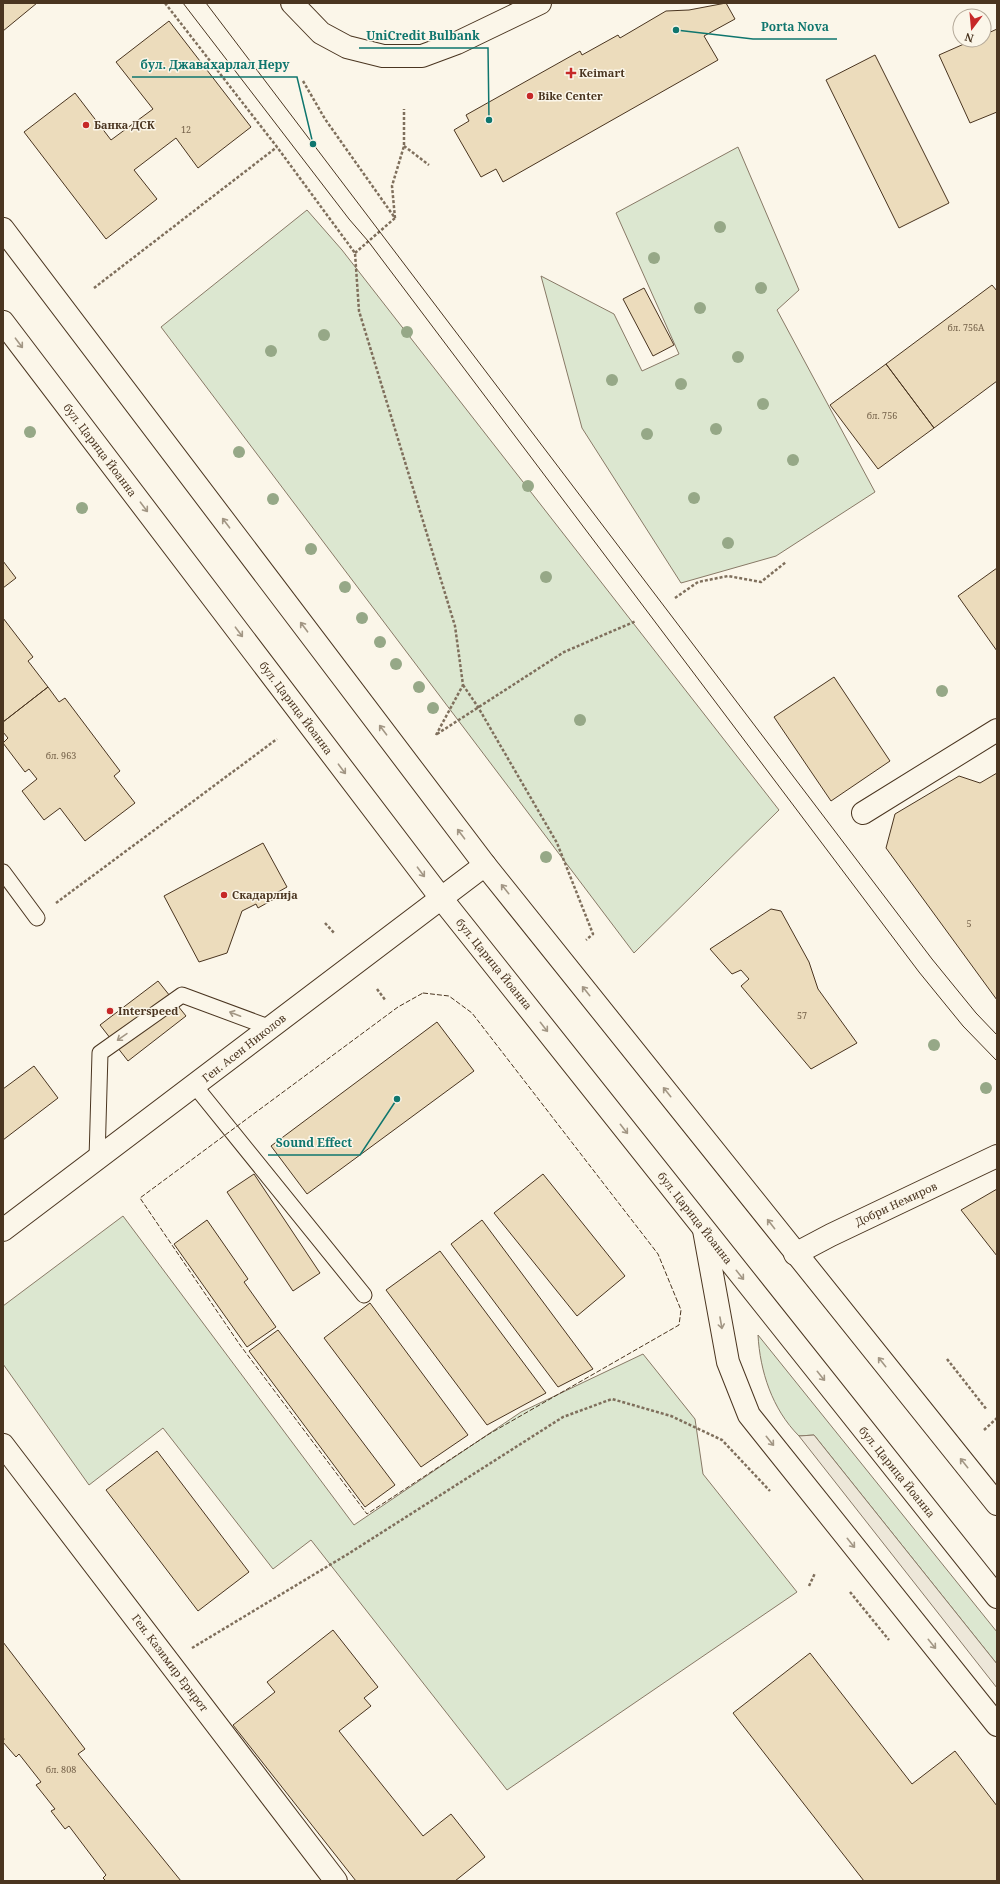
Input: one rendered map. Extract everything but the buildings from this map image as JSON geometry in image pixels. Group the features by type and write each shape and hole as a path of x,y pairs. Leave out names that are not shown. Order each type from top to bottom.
{"main road":[{"path":"292,3 321,33 347,47 383,56 422,56 457,43 540,3"},
{"path":"3,229 485,865 795,1254 988,1483 997,1504"},
{"name":"бул. Царица Йоанна","path":"3,322 441,898 997,1597"},
{"path":"863,813 997,730"},
{"name":"Ген. Асен Николов","path":"3,1230 485,865"},
{"name":"Добри Немиров","path":"795,1254 831,1235 997,1156"},
{"path":"704,1230 728,1362 749,1415 997,1725"},
{"name":"Ген. Казимир Ернрот","path":"3,1445 336,1881"}],"lane":[{"path":"3,872 37,918"},
{"path":"97,1160 100,1053 182,995 271,1028"},
{"path":"195,1086 364,1295"}],"path":[{"path":"164,3 277,147 355,253 359,311 455,626 463,685 478,707 557,843 593,934 586,940"},
{"path":"303,81 326,119 395,218"},
{"path":"395,218 392,186 404,146 404,109"},
{"path":"404,146 429,165"},
{"path":"94,288 277,147"},
{"path":"355,253 395,218"},
{"path":"675,598 698,582 728,576 761,582 786,562"},
{"path":"463,685 436,735 564,652 636,620"},
{"path":"37,918 277,739"},
{"path":"325,923 334,934"},
{"path":"377,989 386,1001"},
{"path":"948,1359 987,1410"},
{"path":"169,1662 348,1554 563,1417 612,1399 671,1416 722,1440 775,1496"},
{"path":"984,1430 997,1418"},
{"path":"809,1586 815,1573"},
{"path":"850,1592 889,1640"}],"green space":[{"path":"738,147 799,290 777,310 875,492 776,556 681,583 582,428 541,276 614,314 642,371 679,354 616,213"},
{"path":"307,210 342,250 779,810 634,953 161,327"},
{"path":"123,1216 354,1525 521,1412 643,1354 695,1419 703,1474 797,1592 507,1790 311,1540 273,1569 163,1428 89,1485 3,1364 3,1306"},
{"path":"758,1335 997,1632 997,1664 814,1435 799,1436 781,1414 769,1389 765,1376 761,1362"}],"shaded area":[{"path":"814,1435 997,1664 997,1688 799,1436"}],"tram line":[{"path":"183,3 349,219 368,241 919,972 963,1026 997,1061"},
{"path":"206,3 932,959 976,1013 997,1035"}],"fence":[{"path":"423,993 449,996 472,1013 658,1254 681,1310 679,1325 489,1434 367,1514 240,1345 140,1198 398,1007 423,993"}],"place":[{"name":"Porta Nova","path":"676,30"},
{"name":"Keimart","path":"571,73"},
{"name":"Bike Center","path":"530,96"},
{"name":"UniCredit Bulbank","path":"489,120"},
{"name":"Банка ДСК","path":"86,125"},
{"name":"бул. Джавахарлал Неру","path":"313,144"},
{"name":"Скадарлиjа","path":"224,895"},
{"name":"Interspeed","path":"110,1011"},
{"name":"Sound Effect","path":"397,1099"}]}
